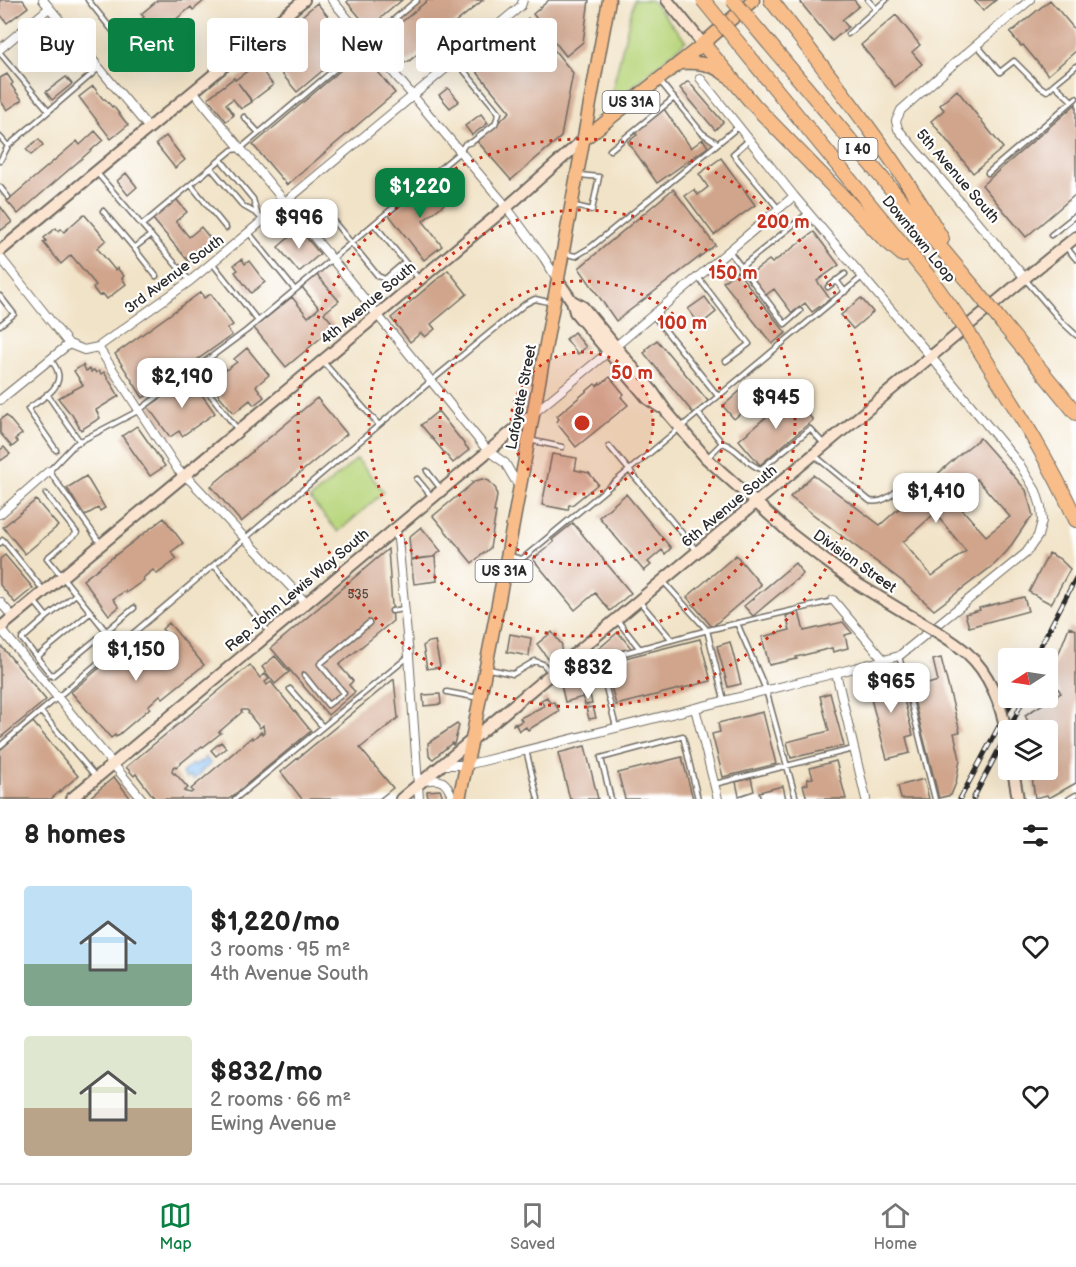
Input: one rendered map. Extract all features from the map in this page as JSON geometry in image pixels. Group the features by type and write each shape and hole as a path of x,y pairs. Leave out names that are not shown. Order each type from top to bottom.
{"highway":[{"name":"Downtown Loop","path":"703,0 930,277 974,340 1032,435 1061,486 1076,520"},
{"name":"Downtown Loop","path":"733,0 960,269 1076,413"},
{"path":"771,0 868,126 921,202 960,269"},
{"path":"784,0 787,18 794,30"},
{"path":"703,44 760,111 884,239 930,277"},
{"path":"1061,486 1076,510"}],"main road":[{"name":"Lafayette Street","path":"459,799 529,440 609,0"},
{"name":"4th Avenue South","path":"583,140 703,44 753,0"},
{"path":"679,63 705,63 720,70 735,83"}],"street":[{"path":"42,0 149,128"},
{"path":"0,251 304,0"},
{"path":"332,0 347,18"},
{"path":"667,0 703,44"},
{"name":"5th Avenue South","path":"1025,278 897,129 896,121 901,110 1030,0"},
{"name":"3rd Avenue South","path":"504,18 522,3"},
{"path":"0,51 49,8"},
{"path":"393,72 507,207 558,281"},
{"name":"3rd Avenue South","path":"98,347 190,281 440,72"},
{"path":"442,765 466,765 899,656 1026,553 1038,536 1042,521 1041,507 1036,491 1020,465 808,213 700,78"},
{"path":"193,91 488,451 505,463 519,489"},
{"name":"4th Avenue South","path":"0,628 507,207 583,140"},
{"path":"488,451 794,196"},
{"name":"6th Avenue South","path":"401,799 1076,237"},
{"path":"0,257 69,344 84,350 98,347 178,470 306,603"},
{"name":"Division Street","path":"558,281 572,302 582,307 611,349 653,392 706,458 791,534 839,571 968,654 992,686 1003,720"},
{"path":"0,400 69,344"},
{"name":"Rep. John Lewis Way South","path":"71,799 488,451"},
{"path":"0,514 49,471"},
{"path":"396,528 421,783 419,799"},
{"path":"833,600 884,660"},
{"path":"0,602 13,617"},
{"path":"0,628 142,799"},
{"path":"836,673 866,799"},
{"path":"696,708 718,799"},
{"path":"421,783 437,780 445,783 453,799"},
{"path":"1014,780 1018,799"}],"lane":[{"path":"88,0 108,25"},
{"path":"396,18 417,0"},
{"path":"868,0 876,9"},
{"path":"848,34 886,0"},
{"path":"977,44 1000,72 1014,61 1047,91 1076,66"},
{"path":"0,51 49,111"},
{"path":"0,161 8,146 99,67"},
{"path":"142,225 232,150 240,148 332,72"},
{"path":"101,544 49,471 75,444 138,411 258,321 460,152 465,144 472,142 495,124 500,113 465,72"},
{"path":"658,80 702,133 717,143"},
{"path":"988,173 1074,99 1054,84"},
{"path":"610,150 674,98"},
{"path":"244,117 259,133"},
{"path":"563,254 576,256 591,247 738,126"},
{"path":"0,137 8,146"},
{"path":"749,140 733,153 778,209"},
{"path":"221,160 253,199 257,214"},
{"path":"211,168 243,206 257,214 263,221"},
{"path":"96,172 190,281"},
{"path":"571,206 592,210 599,177 577,175"},
{"path":"191,185 226,228"},
{"path":"0,187 8,196"},
{"path":"322,207 381,278 385,279 405,262"},
{"path":"103,212 156,276"},
{"path":"741,267 808,213"},
{"path":"1051,235 1076,215"},
{"path":"374,224 419,279"},
{"path":"249,233 295,290"},
{"path":"134,248 151,235"},
{"path":"1065,246 1076,259"},
{"path":"729,251 785,324 800,311"},
{"path":"212,263 258,321"},
{"path":"828,287 844,274"},
{"path":"698,276 749,344 726,361"},
{"path":"507,556 522,559 862,277"},
{"path":"1025,278 1061,321 1076,335"},
{"path":"836,280 844,292"},
{"path":"0,296 14,314 0,325"},
{"path":"0,746 529,300 554,303"},
{"path":"653,314 718,396"},
{"path":"51,359 57,368 58,379 54,388 28,409 56,450"},
{"path":"322,361 380,425"},
{"path":"192,371 238,431"},
{"path":"47,394 80,442"},
{"path":"698,413 722,442 733,447 756,468 764,468 810,429 825,445"},
{"path":"529,440 562,447"},
{"path":"706,458 722,442"},
{"path":"609,446 698,551"},
{"path":"814,455 870,501 877,503 885,500 909,480"},
{"path":"427,471 442,490"},
{"path":"417,479 432,498"},
{"path":"46,494 77,533 47,558 118,646"},
{"path":"2,541 44,591"},
{"path":"214,566 270,633"},
{"path":"663,580 707,630 724,701"},
{"path":"76,594 22,639 52,676 134,608"},
{"path":"33,600 48,617"},
{"path":"576,653 584,664 707,630 833,600"},
{"path":"639,601 672,640"},
{"path":"392,611 404,609"},
{"path":"37,657 91,612"},
{"path":"616,619 640,649"},
{"path":"304,675 328,705 344,693 320,664 369,623"},
{"path":"736,623 766,690 796,799"},
{"path":"20,652 28,646"},
{"path":"235,799 409,656"},
{"path":"899,656 935,799"},
{"path":"599,660 616,728"},
{"path":"485,669 513,674 536,661 543,664 552,674"},
{"path":"290,689 322,726"},
{"path":"447,692 480,698"},
{"path":"41,712 97,778"},
{"path":"611,799 601,758 682,736 698,799"},
{"path":"714,784 854,749"},
{"path":"526,750 538,799"},
{"path":"1069,799 1076,795"}],"green space":[{"path":"634,0 651,0 686,41 608,108"},
{"path":"357,459 384,492 338,532 310,499"}],"water":[{"path":"205,757 211,764 193,780 190,776 187,779 182,773 192,764 194,766 201,763"}],"building":[{"path":"0,0 23,0 28,7 7,23 0,14"},
{"path":"158,0 205,0 193,10 191,7 178,18 143,18 141,14"},
{"path":"349,0 402,0 381,18 361,18 347,2"},
{"path":"428,0 483,0 461,18 416,18 416,55 404,63 404,20"},
{"path":"549,0 589,0 583,42 566,56 557,45 557,18 536,18 533,14"},
{"path":"802,0 854,0 859,6 842,20 848,27 832,41 801,3"},
{"path":"974,0 996,0 983,11"},
{"path":"1050,0 1076,31 1076,51 1048,75 1010,33"},
{"path":"317,3 329,18 320,18 321,72 297,92 280,72 308,72 308,18 299,18"},
{"path":"896,15 920,45 912,52 922,64 895,87 861,45"},
{"path":"557,53 573,73 561,137 511,180 477,141 510,112 477,72 557,72"},
{"path":"246,72 263,72 273,85 252,101 238,83 252,102 241,109 233,99 226,104 234,115 226,121 208,98 234,78 235,80"},
{"path":"339,72 378,72 395,93 287,185 253,145"},
{"path":"7,74 13,83 11,85 22,100 7,110 0,100 0,78"},
{"path":"66,77 72,84 52,100 46,92"},
{"path":"688,81 723,122 715,130 680,88"},
{"path":"93,86 128,125 111,139 79,97"},
{"path":"448,88 459,101 450,108 439,95"},
{"path":"957,90 1003,148 973,173 931,121 944,110 940,105"},
{"path":"1076,104 1076,194 1026,237 982,185"},
{"path":"664,109 691,148 703,139 708,147 657,183 628,142 637,135 633,131"},
{"path":"481,114 488,123 472,135 465,126"},
{"path":"95,131 103,140 18,214 7,201 77,141 80,145"},
{"path":"166,136 185,160 175,168 156,144"},
{"path":"39,139 43,145 31,155 26,149"},
{"path":"721,158 755,205 714,235 685,196 694,190 698,195 708,187 699,174"},
{"path":"126,173 137,187 128,195 117,181"},
{"path":"432,181 448,201 423,221 442,246 424,260 389,215"},
{"path":"673,189 715,245 616,321 579,268"},
{"path":"176,199 187,212 176,221 189,237 201,227 213,242 189,262 152,218"},
{"path":"0,206 12,222 0,231"},
{"path":"84,214 106,240 97,248 115,270 117,268 124,276 122,278 126,284 107,299 103,294 99,296 93,288 96,285 71,255 61,264 43,242 46,241 44,238 56,228 64,232"},
{"path":"299,229 320,254 299,272 278,247"},
{"path":"814,232 839,265 817,281 830,299 812,312 805,303 792,313 774,289 766,295 750,274 769,260 772,263"},
{"path":"242,259 245,264 249,261 265,282 251,293 235,272 238,270 234,265"},
{"path":"448,270 467,294 431,324 435,329 425,337 421,333 410,342 391,318"},
{"path":"737,271 786,333 772,344 723,282"},
{"path":"317,275 339,301 324,313 335,326 286,367 254,328 292,297 308,317 319,308 302,287"},
{"path":"201,292 204,298 211,294 233,325 227,329 232,335 143,398 115,354"},
{"path":"705,297 716,312 700,325 688,309"},
{"path":"861,298 873,312 853,329 841,315"},
{"path":"574,332 586,347 578,354 566,339"},
{"path":"657,340 708,401 693,413 644,353"},
{"path":"247,348 269,375 256,386 264,397 254,405 250,400 234,413 206,380 223,366 226,370 237,362 234,359"},
{"path":"83,365 86,371 90,369 91,372 99,371 101,374 104,372 119,396 96,410 100,418 81,430 71,413 58,398 83,385 74,371"},
{"path":"610,377 624,394 621,397 628,405 576,447 556,422 559,419 557,416 595,384 597,386"},
{"path":"190,378 215,413 182,436 179,431 170,437 148,407"},
{"path":"749,383 760,397 734,419 723,406"},
{"path":"792,395 813,420 760,465 739,440"},
{"path":"317,398 347,434 241,522 211,486"},
{"path":"438,411 469,450 453,463 421,425"},
{"path":"6,415 22,434 15,439 18,442 12,447 0,433 0,420"},
{"path":"137,426 165,466 150,476 122,436"},
{"path":"980,438 1026,490 1033,516 995,564 934,610 902,581 790,497 813,475 880,525","holes":["977,479 1010,517 986,536 952,498","935,513 966,551 932,576 903,542"]},
{"path":"4,447 10,454 0,461 0,450"},
{"path":"552,454 577,458 575,470 589,473 598,484 569,505 568,510 542,505"},
{"path":"86,476 105,508 100,511 98,508 84,516 67,488"},
{"path":"482,479 489,481 496,489 494,512 496,512 490,548 472,563 433,516 472,482"},
{"path":"626,494 671,548 665,554 662,550 648,562 651,565 644,571 599,517"},
{"path":"36,500 58,526 25,554 3,527"},
{"path":"164,518 183,543 171,552 177,559 157,574 153,570 143,578 144,580 113,599 119,607 109,615 83,580"},
{"path":"573,523 631,593 610,611 595,593 575,610 533,559"},
{"path":"421,527 441,551 433,557 411,559 409,537"},
{"path":"388,549 393,621 339,665 353,681 349,685 355,692 328,715 271,648"},
{"path":"1049,553 1060,559 1070,569 1051,604 1029,592"},
{"path":"5,555 33,588 15,603 0,585 0,559"},
{"path":"736,555 761,585 712,627 687,597"},
{"path":"435,557 437,581 414,584 411,560"},
{"path":"795,563 803,574 753,616 744,606"},
{"path":"1024,597 1028,611 969,627 965,614 980,610 979,608"},
{"path":"799,612 804,631 843,622 852,633 845,635 848,648 833,652 832,648 769,665 762,637 790,630 786,616"},
{"path":"169,623 204,665 163,698 160,695 148,706 150,708 116,737 115,735 111,738 71,692 122,649 135,664 145,655 142,652 154,642 157,646 169,636 162,629"},
{"path":"1069,627 1076,630 1076,783 1049,798 1047,795 1035,798 1032,780 1058,780 1058,720 1027,720 1025,715 1036,708 1058,708 1058,695 1061,693 1058,688 1058,655"},
{"path":"552,632 562,645 561,651 549,660 537,644"},
{"path":"618,632 631,648 597,657 595,652"},
{"path":"510,634 531,638 529,656 507,652"},
{"path":"700,639 711,681 616,705 605,663"},
{"path":"435,641 440,667 427,669 423,646"},
{"path":"730,642 741,684 728,687 717,646"},
{"path":"2,647 46,700 0,738 0,648"},
{"path":"275,656 289,672 275,684 262,667"},
{"path":"941,658 960,732 954,733 960,759 956,783 951,795 939,798 911,689 938,681 933,660"},
{"path":"250,665 260,678 265,674 269,679 265,682 267,685 271,682 311,731 229,799 155,799 136,774 134,776 126,767","holes":["242,710 247,710 260,728 263,725 264,732 253,739 252,737 191,789 193,791 191,793 184,791 188,788 172,772 173,767 221,733 219,732"]},
{"path":"897,672 913,735 906,737 910,753 887,759 866,680"},
{"path":"578,674 583,697 565,702 560,680"},
{"path":"394,679 398,718 360,748 393,788 379,799 302,799 281,772"},
{"path":"830,693 844,746 791,758 787,742 829,731 820,696"},
{"path":"440,694 441,704 424,706 423,695"},
{"path":"590,694 592,704 585,705 583,696"},
{"path":"547,697 550,703 554,702 559,711 528,730 526,727 519,731 516,725 513,725 522,721 520,718 544,706 541,700"},
{"path":"593,707 596,718 589,719 586,708"},
{"path":"763,712 776,764 723,777 712,734 720,732 718,723"},
{"path":"33,722 78,776 51,799 0,799 0,750"},
{"path":"457,724 459,726 454,744 452,743 433,759 429,756 428,743"},
{"path":"221,742 226,748 216,756 211,750"},
{"path":"585,746 598,799 570,799 558,753"},
{"path":"682,757 693,799 625,799 618,773"},
{"path":"836,761 846,799 807,799 803,785 808,784 807,779 813,778 810,768"},
{"path":"114,777 131,799 88,799"},
{"path":"751,778 754,791 739,796 736,782"},
{"path":"924,779 929,799 901,799 898,786"},
{"path":"783,786 786,799 761,799 759,792"},
{"path":"440,790 442,794 440,799 428,799 427,791"}],"railway":[{"path":"1039,648 1076,578"},
{"path":"960,799 1009,708"},
{"path":"1014,720 1019,708"},
{"path":"973,799 998,751"}]}
